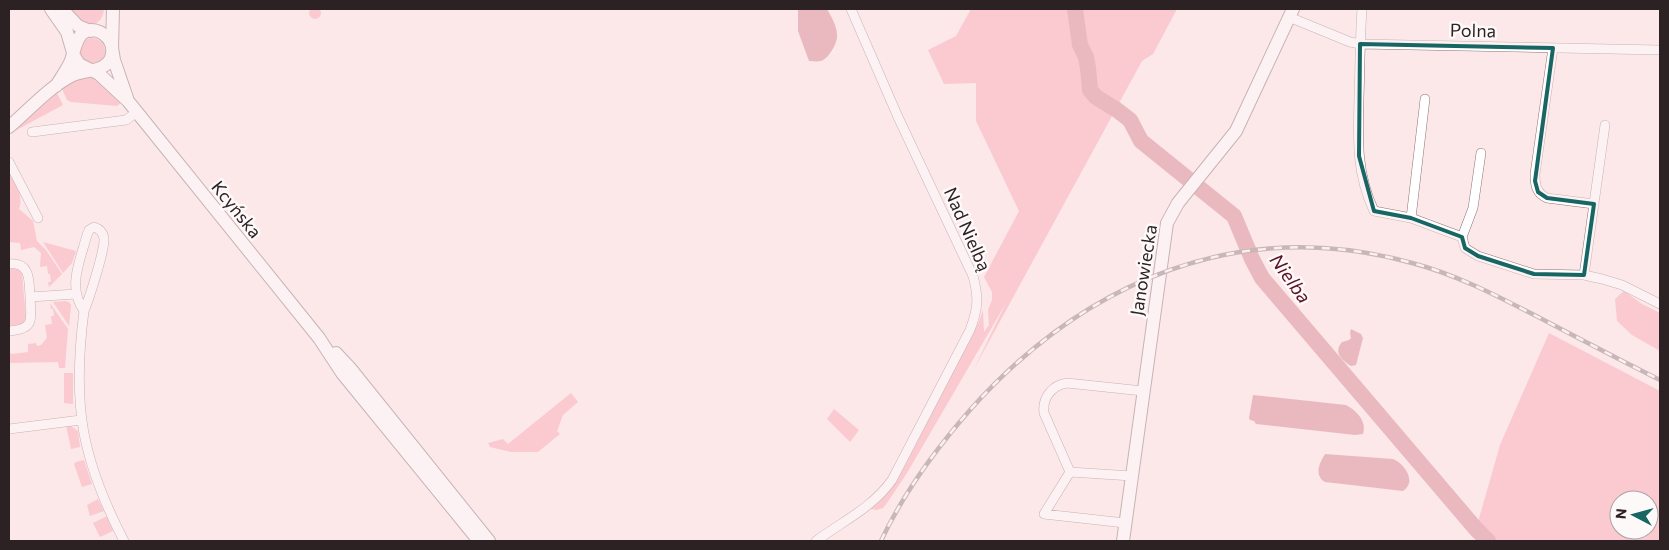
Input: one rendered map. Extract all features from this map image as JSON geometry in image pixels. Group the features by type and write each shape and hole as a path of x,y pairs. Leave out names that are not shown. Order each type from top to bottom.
{"street":[{"path":"51,9 67,32 79,64 90,70"},
{"path":"62,9 73,21 91,31 105,35 112,48"},
{"path":"56,86 65,72 78,38 105,20 108,9"},
{"path":"9,127 56,86 71,76 106,65 111,59 113,9"},
{"name":"Nad Nielbą","path":"816,541 872,504 892,480 970,330 977,307 973,276 898,116 851,9"},
{"path":"1362,9 1358,147 1360,170 1374,211 1411,218 1462,237"},
{"name":"Polna","path":"1291,13 1350,42 1360,44 1660,50"},
{"name":"Janowiecka","path":"1123,541 1167,223 1173,211 1236,131 1291,13"},
{"name":"Kcyńska","path":"112,48 116,69 128,100"},
{"path":"1553,48 1535,174 1536,187 1541,196 1546,198 1594,204"},
{"name":"Kcyńska","path":"90,70 99,74 128,100 319,338 342,373 479,541"},
{"path":"1411,218 1425,99"},
{"path":"32,132 126,120 137,112"},
{"path":"1584,275 1605,125"},
{"path":"1481,154 1473,208 1462,237 1465,248 1478,256 1534,274 1584,275 1622,285 1660,304"},
{"path":"9,162 38,218"},
{"path":"84,311 79,304 74,284 87,235 92,228 98,228 102,234 103,244 89,300 84,311 78,378 81,420 92,470 106,505 124,541"},
{"path":"9,264 16,263 23,266 28,274 31,319 28,326 21,330 9,331"},
{"path":"30,297 76,294"},
{"name":"Kcyńska","path":"319,338 350,368 489,541"},
{"path":"1070,472 1044,413 1044,405 1052,390 1059,384 1067,383 1143,391"},
{"path":"9,428 81,420"},
{"path":"1070,472 1132,476"},
{"path":"1070,472 1044,514 1126,523"}],"highlighted area":[{"path":"1360,44 1553,48 1535,181 1538,192 1547,198 1594,204 1584,275 1534,274 1478,256 1465,248 1462,237 1411,218 1374,211 1359,156"}],"shaded area":[{"path":"313,7 317,7 321,13 317,19 313,19 309,15 309,11"},
{"path":"66,9 104,9 102,17 98,22 85,26"},
{"path":"798,9 827,9 834,21 837,32 836,42 824,60 809,61 798,31"},
{"path":"971,9 1177,9 1153,54 1142,61 974,369 1006,303 907,473 883,508 871,509 890,490 899,477 978,324 983,310 984,332 989,325 988,310 992,300 992,292 984,277 1019,211 976,121 976,83 944,84 928,50 956,36"},
{"path":"92,38 101,42 105,51 101,60 92,64 83,60 79,51 83,42"},
{"path":"95,76 121,103 117,106 71,102 67,100 62,89 75,78"},
{"path":"57,93 63,105 9,134"},
{"path":"9,169 20,193 19,209 33,221 37,241 46,250 62,274 49,287 48,282 51,282 47,266 40,267 41,253 34,247 21,250 20,243 9,242"},
{"path":"43,242 76,251 72,263 63,273"},
{"path":"9,267 19,269 22,274 26,318 23,324 9,326"},
{"path":"1624,291 1642,304 1660,313 1660,351 1632,335 1617,321 1615,299"},
{"path":"65,301 71,305 69,326 53,302"},
{"path":"50,303 68,329 65,368 59,368 58,362 9,363 9,353 28,352 28,344 36,343 37,346 41,345 47,338 45,325 52,324 51,316 54,316"},
{"path":"1351,329 1361,334 1363,338 1356,365 1351,366 1342,359 1338,350 1342,342 1351,338"},
{"path":"1549,333 1660,391 1660,541 1481,541 1476,529 1500,445"},
{"path":"64,373 73,373 73,404 64,403"},
{"path":"571,393 578,402 563,415 557,431 560,434 538,452 511,452 490,447 488,443 503,439 508,444"},
{"path":"1253,395 1346,405 1360,417 1364,425 1363,434 1355,435 1256,424 1249,418"},
{"path":"834,409 859,430 850,442 827,419"},
{"path":"66,425 78,431 80,447 71,449"},
{"path":"1325,454 1393,459 1405,469 1408,474 1409,483 1403,491 1325,482 1320,476 1319,465"},
{"path":"84,460 92,484 82,487 74,464"},
{"path":"98,499 104,511 90,516 87,505"},
{"path":"107,517 113,531 100,537 93,523"}],"waterway":[{"name":"Nielba","path":"1075,9 1080,45 1086,57 1090,90 1096,97 1130,120 1141,141 1234,216 1262,278 1488,541"}],"railway":[{"path":"881,541 899,506 944,441 970,410 1015,365 1063,326 1115,294 1170,270 1227,254 1287,248 1348,250 1412,263 1462,280 1494,295 1660,380"}]}
